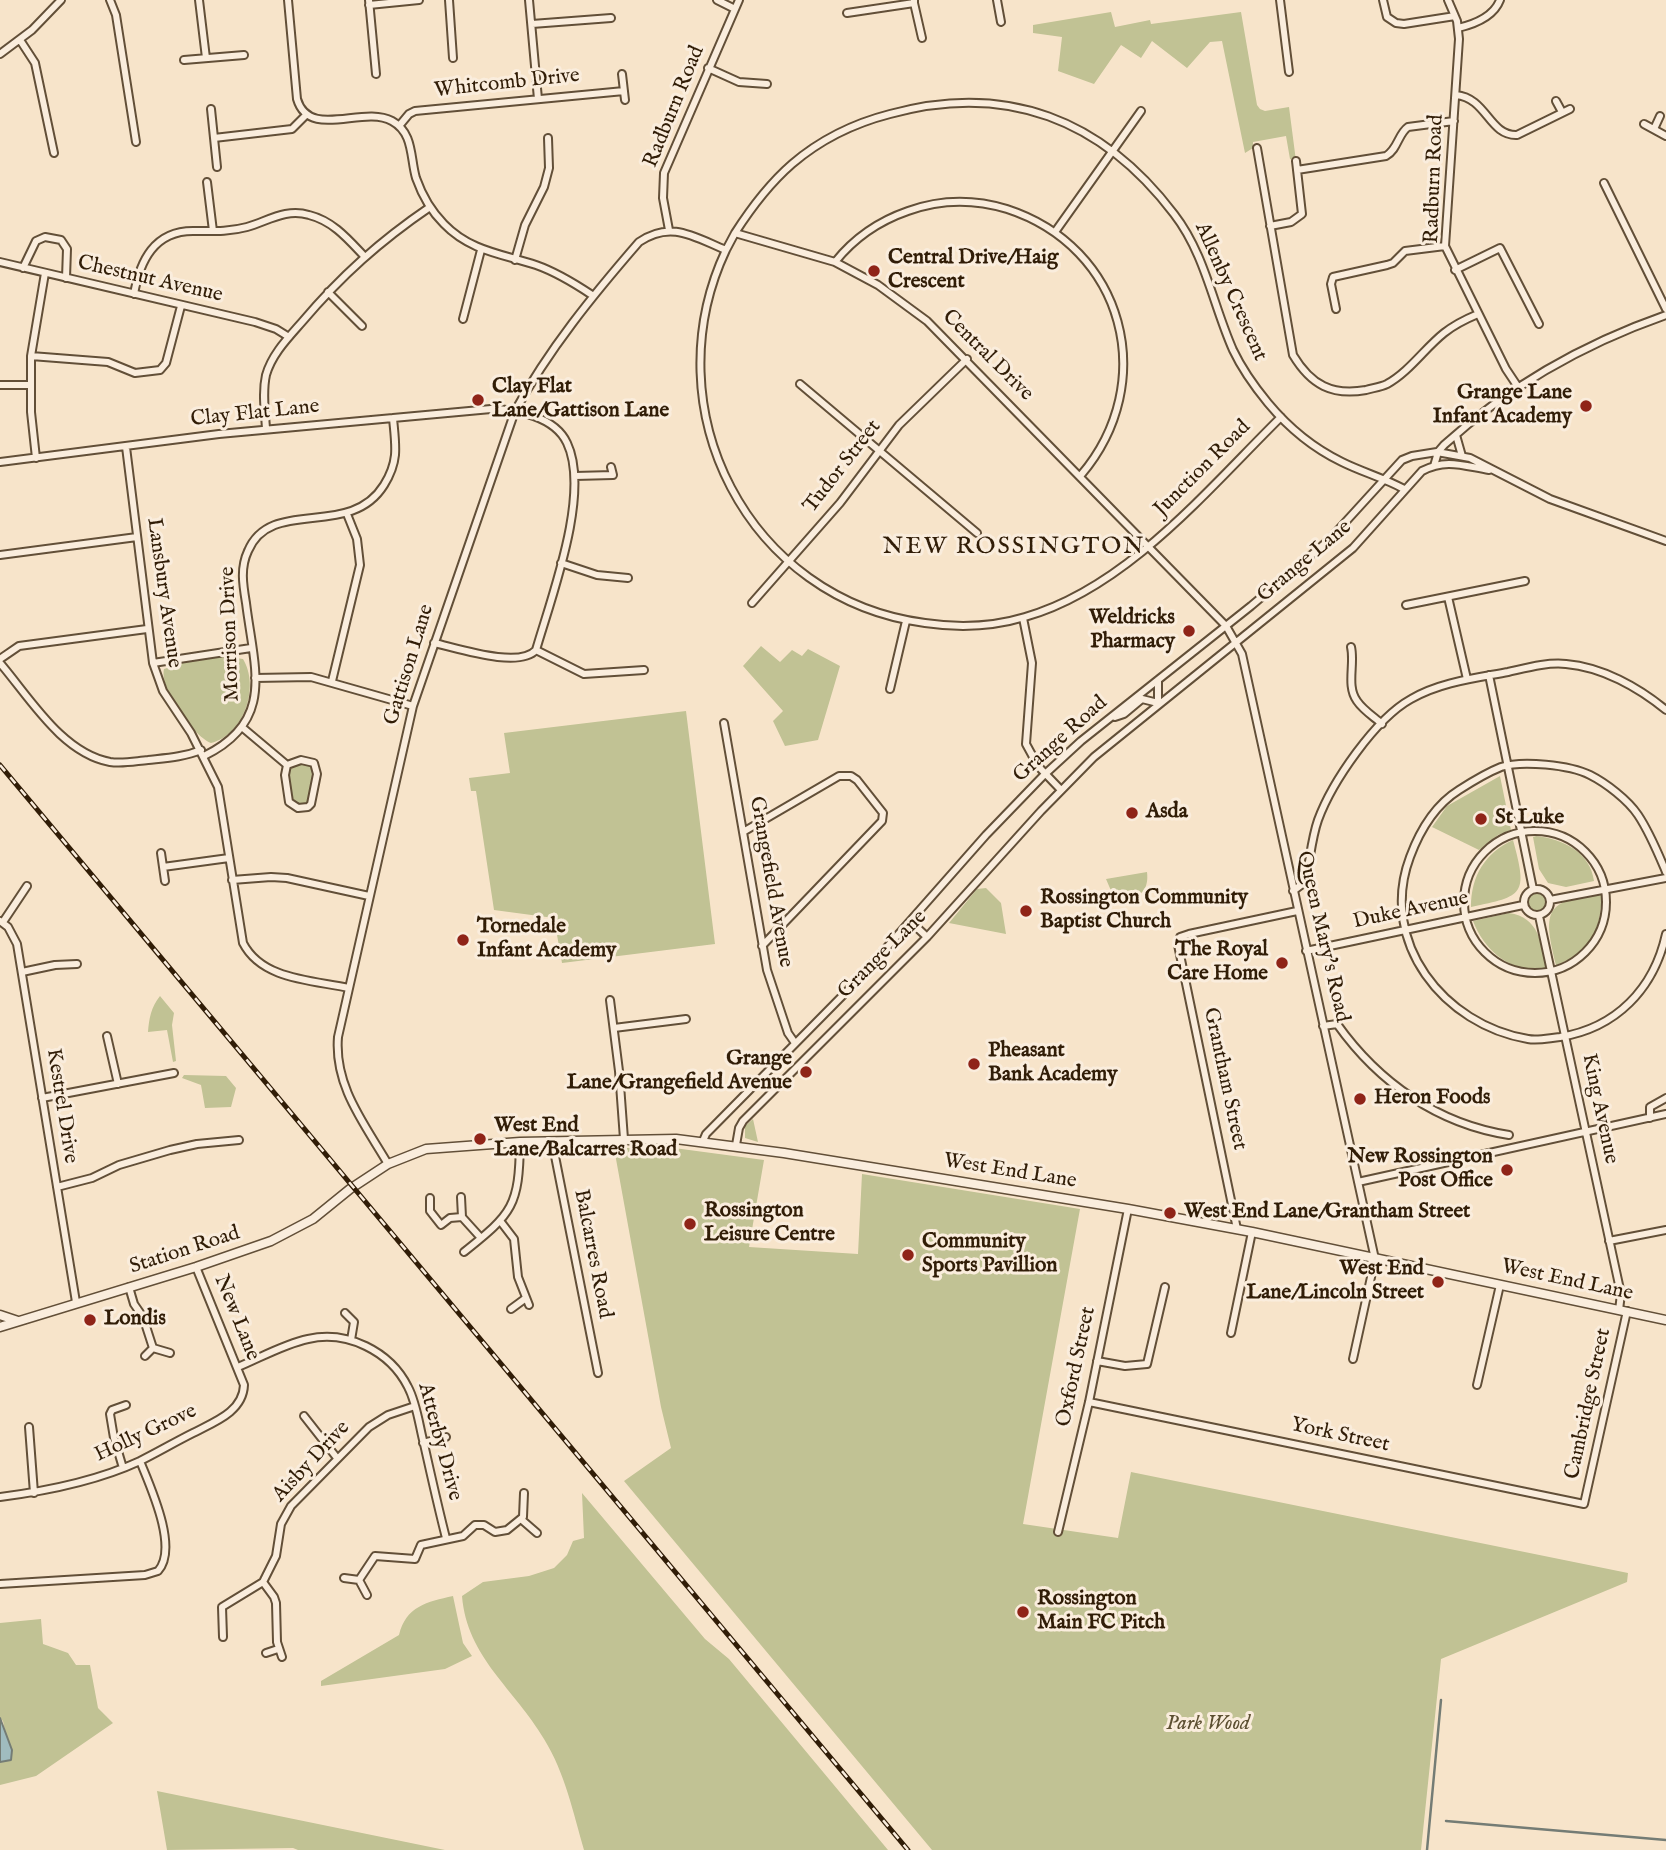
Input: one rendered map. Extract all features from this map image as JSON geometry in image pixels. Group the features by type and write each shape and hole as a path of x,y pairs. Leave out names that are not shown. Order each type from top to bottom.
{"street":[{"path":"0,54 20,40 61,0"},
{"path":"110,0 116,15 136,142"},
{"path":"199,0 206,58"},
{"path":"288,0 297,99 306,115 320,120 382,116 399,126 408,139 417,180 430,207 451,231 481,250 552,271 592,295"},
{"path":"376,74 369,3 419,0"},
{"path":"449,0 453,58"},
{"path":"717,0 735,9"},
{"name":"Radburn Road","path":"669,230 663,198 664,173 739,0"},
{"path":"997,0 1001,22"},
{"path":"1280,0 1289,72"},
{"path":"1383,0 1387,17 1396,23 1455,16"},
{"name":"Radburn Road","path":"1448,0 1458,28 1445,246 1455,270 1518,387"},
{"path":"1458,28 1489,15 1497,8 1500,0"},
{"path":"538,99 529,1 540,1"},
{"path":"847,13 914,1 922,38"},
{"path":"532,24 611,18"},
{"path":"20,40 35,63 54,153"},
{"path":"453,48 463,48"},
{"path":"184,60 244,55"},
{"path":"375,63 386,62"},
{"path":"708,68 740,82 767,84"},
{"path":"622,74 625,100"},
{"name":"Whitcomb Drive","path":"399,126 415,111 624,91"},
{"path":"1456,95 1474,100 1500,130 1510,135 1517,135 1570,108"},
{"path":"1556,101 1562,113"},
{"name":"Allenby Crescent","path":"735,233 765,192 792,164 811,150 856,126 907,109 962,102 990,102 1015,106 1070,124 1113,152 1147,182 1176,216 1196,252 1239,363 1269,404 1303,437 1330,456 1405,489"},
{"path":"211,109 217,167"},
{"path":"1055,232 1141,111"},
{"path":"214,138 292,129 306,115"},
{"path":"1654,129 1661,116"},
{"path":"1297,170 1386,156 1408,127 1454,121"},
{"path":"1644,124 1666,136"},
{"path":"515,260 525,225 544,187 549,168 548,138"},
{"path":"1257,148 1293,355 1307,374 1330,390 1356,392 1387,384 1444,333 1478,314"},
{"path":"1270,226 1291,222 1302,214 1296,160"},
{"path":"207,182 213,231"},
{"path":"1604,183 1666,309"},
{"path":"835,262 859,237 880,223 919,206 941,202 981,202 1039,222 1055,232 1087,261 1103,284 1111,300 1122,342 1122,385 1114,420 1101,448 1080,475"},
{"path":"267,429 263,394 267,373 271,362 289,337 328,292 365,256 430,207"},
{"path":"134,295 138,272 153,245 162,239 181,232 247,227 281,214 294,212 309,215 336,227 365,256"},
{"path":"669,230 726,250 735,233"},
{"name":"Gattison Lane","path":"387,1164 347,1096 337,1054 338,1037 413,706 515,411 540,369 592,295 639,242 648,236 669,230"},
{"name":"Central Drive","path":"735,233 835,262 902,301 927,321 1226,626"},
{"path":"23,268 36,241 45,237 61,240 67,248 66,278"},
{"path":"1336,309 1331,280 1336,275 1393,263 1405,251 1445,246"},
{"path":"1455,270 1500,248 1539,324"},
{"path":"463,318 481,250"},
{"name":"Junction Road","path":"726,250 708,298 701,337 700,379 702,404 711,440 729,484 746,515 788,561 811,579 849,602 906,621 974,626 1023,618 1063,603 1150,546 1281,417"},
{"name":"Chestnut Avenue","path":"0,262 255,322 289,337"},
{"path":"36,458 30,385 31,356 45,273"},
{"path":"328,292 362,326"},
{"path":"31,356 108,362 135,373 160,370 166,363 181,306"},
{"path":"1666,315 1625,329 1572,354 1518,387 1456,435 1438,452 1434,466 1462,459 1491,470 1549,499 1666,541"},
{"name":"Tudor Street","path":"752,603 840,503 916,406 967,359"},
{"path":"800,384 977,533"},
{"path":"0,385 30,385"},
{"name":"Clay Flat Lane","path":"0,462 267,429 491,409 515,411"},
{"path":"434,643 499,657 528,656 536,650 571,519 575,475 567,443 560,433 526,413 515,411"},
{"name":"Morrison Drive","path":"203,753 243,727 253,708 255,678 242,575 246,556 254,540 260,533 279,523 347,514 370,502 386,482 395,457 393,418"},
{"path":"1456,435 1462,459"},
{"name":"Lansbury Avenue","path":"126,447 153,663 163,691 203,753 222,801 243,943 256,961 275,972 349,988"},
{"name":"Grange Road","path":"703,1141 858,980 986,835 1044,775 1329,540 1402,460 1438,452 1462,459"},
{"name":"Grange Lane","path":"736,1145 743,1121 927,937 1094,757 1353,548 1422,471 1434,466"},
{"path":"575,475 612,475 611,467"},
{"path":"332,681 360,565 357,539 347,514"},
{"path":"0,555 137,537"},
{"path":"561,563 605,577 628,578"},
{"path":"1406,605 1525,581"},
{"path":"1448,597 1467,680"},
{"path":"1023,618 1032,663 1026,744 1044,775 1061,790"},
{"path":"890,689 906,621"},
{"name":"Queen Mary's Road","path":"1226,626 1242,653 1375,1259"},
{"path":"148,629 19,646 0,661 68,742 84,752 109,761 125,762 203,753"},
{"path":"1351,647 1354,661 1353,694 1382,724"},
{"path":"153,663 251,648"},
{"path":"536,650 584,674 644,670"},
{"path":"1293,891 1305,882 1313,839 1327,800 1356,756 1382,724 1410,699 1467,680 1564,663 1620,680 1641,691 1666,710"},
{"path":"1489,675 1534,889"},
{"path":"255,678 299,676 332,681 413,706"},
{"path":"1158,680 1158,703"},
{"name":"Grange Lane","path":"1110,718 1124,714 1142,699 1158,703"},
{"name":"Grangefield Avenue","path":"724,723 762,946 775,997 794,1045"},
{"path":"243,727 287,765"},
{"path":"307,760 317,768 312,804 308,807 298,808 289,802 285,775 287,765 294,761 307,760"},
{"path":"1550,900 1666,875 1638,814 1602,782 1587,773 1566,768 1548,765 1508,766 1478,778 1454,793 1429,819 1406,868 1401,909 1404,931 1413,952 1431,983 1450,1003 1485,1027 1531,1040 1566,1036 1598,1026 1631,1003 1657,966 1666,934"},
{"path":"743,832 839,775 851,776 857,780 882,808 882,821 762,946"},
{"path":"1544,832 1575,842 1599,869 1605,890 1605,912 1596,939 1577,960 1551,971 1526,973 1503,965 1477,943 1466,917 1464,894 1475,864 1497,843 1522,833 1544,832"},
{"path":"161,853 165,881"},
{"path":"163,867 229,858"},
{"path":"232,880 287,878 369,896"},
{"path":"1,921 27,886"},
{"path":"1534,889 1542,890 1550,900 1546,911 1539,916 1530,914 1523,905 1524,897 1534,889"},
{"name":"Duke Avenue","path":"1306,951 1523,905"},
{"name":"Grantham Street","path":"1237,1229 1178,945 1179,936 1297,911"},
{"name":"King Avenue","path":"1539,916 1622,1294 1623,1310"},
{"name":"Kestrel Drive","path":"1,921 14,936 22,972 76,1303"},
{"path":"911,922 927,937"},
{"path":"22,972 76,964"},
{"path":"610,1000 624,1139"},
{"path":"614,1028 686,1019"},
{"path":"1323,1026 1338,1024 1377,1071 1417,1102 1463,1124 1509,1135"},
{"path":"107,1035 118,1084"},
{"path":"794,1045 805,1059"},
{"path":"42,1098 174,1073"},
{"path":"1650,1118 1650,1107 1666,1098"},
{"path":"1358,1182 1666,1114"},
{"path":"57,1187 92,1178 119,1164 170,1150 239,1140"},
{"name":"West End Lane","path":"350,1189 387,1164 426,1149 552,1141 703,1141 1237,1229 1666,1320"},
{"name":"Balcarres Road","path":"552,1141 598,1373"},
{"path":"464,1252 501,1222 515,1198 519,1179 520,1142"},
{"name":"Station Road","path":"0,1328 197,1267 271,1241 313,1219 350,1189"},
{"path":"461,1197 462,1217 481,1238"},
{"path":"430,1198 430,1211 441,1224 450,1218 462,1217"},
{"name":"Oxford Street","path":"1058,1532 1089,1402 1128,1209"},
{"path":"501,1222 513,1239 518,1277 527,1301 511,1308"},
{"path":"1609,1241 1666,1230"},
{"path":"1231,1333 1252,1232"},
{"path":"1353,1359 1375,1259"},
{"name":"New Lane","path":"197,1267 244,1385 242,1400 224,1416"},
{"path":"1477,1385 1500,1285"},
{"path":"129,1287 153,1348"},
{"path":"1097,1361 1125,1366 1147,1364 1165,1287"},
{"name":"Cambridge Street","path":"1584,1504 1623,1310"},
{"path":"345,1313 354,1322 351,1340"},
{"path":"0,1315 18,1321"},
{"name":"Atterby Drive","path":"238,1367 310,1338 351,1340 370,1348 392,1364 409,1388 415,1406 446,1538"},
{"path":"153,1348 170,1353"},
{"path":"145,1356 153,1348"},
{"name":"York Street","path":"1089,1402 1584,1504"},
{"path":"123,1468 114,1438 110,1411 126,1405"},
{"name":"Aisby Drive","path":"263,1582 276,1556 286,1513 337,1458 378,1420 415,1406"},
{"name":"Holly Grove","path":"0,1497 34,1493 123,1468 224,1416"},
{"path":"304,1416 337,1458"},
{"path":"311,1425 320,1418"},
{"path":"29,1427 34,1493"},
{"path":"424,1443 446,1437"},
{"path":"0,1584 145,1575 158,1571 164,1560 163,1534 156,1500 140,1461"},
{"path":"522,1520 524,1493"},
{"path":"359,1580 374,1556 415,1559 421,1545 463,1536 475,1525 484,1525 500,1532 522,1520"},
{"path":"522,1520 537,1533"},
{"path":"344,1578 359,1580"},
{"path":"359,1580 367,1595"},
{"path":"223,1637 222,1608 263,1582 276,1603 278,1649 282,1657"},
{"path":"266,1653 278,1649"}],"green space":[{"path":"1111,12 1115,27 1150,20 1151,24 1241,12 1257,105 1265,111 1289,107 1296,161 1290,159 1286,136 1253,142 1253,148 1245,153 1222,41 1210,42 1187,68 1152,41 1141,58 1121,45 1094,84 1058,71 1062,37 1033,33 1033,25"},
{"path":"761,646 780,662 792,650 802,656 808,649 840,666 818,740 785,746 773,721 783,711 743,666"},
{"path":"223,656 243,659 248,670 249,696 240,720 232,730 211,743 187,722 172,699 164,669 180,662"},
{"path":"686,711 715,944 562,963 554,918 494,910 476,791 471,791 469,778 510,773 504,733"},
{"path":"301,760 317,768 311,804 304,808 289,802 287,765"},
{"path":"1500,776 1511,830 1498,835 1479,850 1432,827 1447,806"},
{"path":"1533,837 1556,840 1574,849 1587,862 1594,881 1566,887 1548,883 1539,869"},
{"path":"1513,840 1520,872 1518,890 1502,900 1471,907 1477,876 1487,859"},
{"path":"1147,872 1146,887 1143,892 1133,897 1112,893 1106,879"},
{"path":"986,888 1001,903 1006,934 949,923 977,889"},
{"path":"1533,893 1541,893 1546,902 1544,909 1533,911 1528,906 1528,898"},
{"path":"1601,895 1599,918 1591,938 1577,954 1556,965 1549,922 1552,913 1567,901"},
{"path":"1509,913 1527,920 1533,926 1540,941 1546,969 1522,968 1501,958 1485,942 1473,921"},
{"path":"160,996 174,1013 172,1025 176,1061 173,1062 167,1030 148,1032 154,1004"},
{"path":"184,1075 226,1076 236,1088 231,1107 205,1108 201,1085 182,1078"},
{"path":"753,1119 758,1142 745,1138 745,1126"},
{"name":"Park Wood","path":"614,1148 674,1148 764,1160 749,1247 858,1254 862,1174 1080,1209 1023,1524 1118,1538 1131,1472 1628,1573 1627,1582 1441,1659 1421,1850 932,1850 624,1481 671,1448 661,1407"},
{"path":"582,1493 705,1639 729,1659 888,1850 584,1850 558,1765 532,1721 482,1655 466,1618 462,1596 483,1582 529,1576 554,1568 567,1555 573,1541 584,1538"},
{"path":"453,1596 463,1643 472,1656 445,1669 321,1686 321,1681 399,1635 402,1625 412,1611"},
{"path":"41,1619 43,1644 68,1653 76,1665 90,1665 98,1708 113,1723 36,1776 0,1785 0,1762 11,1760 3,1721 0,1718 0,1623"},
{"path":"157,1791 445,1850 167,1850"}],"water":[{"path":"0,1718 12,1750 11,1760 0,1762"}],"waterway":[{"path":"1427,1850 1441,1700"},
{"path":"1446,1821 1666,1840"}],"railway":[{"path":"0,765 908,1850"}],"place":[{"name":"Central Drive/Haig Crescent","path":"874,271"},
{"name":"Clay Flat Lane/Gattison Lane","path":"478,400"},
{"name":"Grange Lane Infant Academy","path":"1586,406"},
{"name":"Weldricks Pharmacy","path":"1189,631"},
{"name":"Asda","path":"1132,813"},
{"name":"St Luke","path":"1481,819"},
{"name":"Rossington Community Baptist Church","path":"1026,911"},
{"name":"Tornedale Infant Academy","path":"463,940"},
{"name":"The Royal Care Home","path":"1282,963"},
{"name":"Pheasant Bank Academy","path":"974,1064"},
{"name":"Grange Lane/Grangefield Avenue","path":"806,1072"},
{"name":"Heron Foods","path":"1360,1099"},
{"name":"West End Lane/Balcarres Road","path":"480,1139"},
{"name":"New Rossington Post Office","path":"1507,1170"},
{"name":"West End Lane/Grantham Street","path":"1170,1213"},
{"name":"Rossington Leisure Centre","path":"690,1224"},
{"name":"Community Sports Pavillion","path":"908,1255"},
{"name":"West End Lane/Lincoln Street","path":"1438,1282"},
{"name":"Londis","path":"90,1320"},
{"name":"Rossington Main FC Pitch","path":"1023,1612"}],"district":[{"name":"NEW ROSSINGTON","path":"1014,548"}]}
